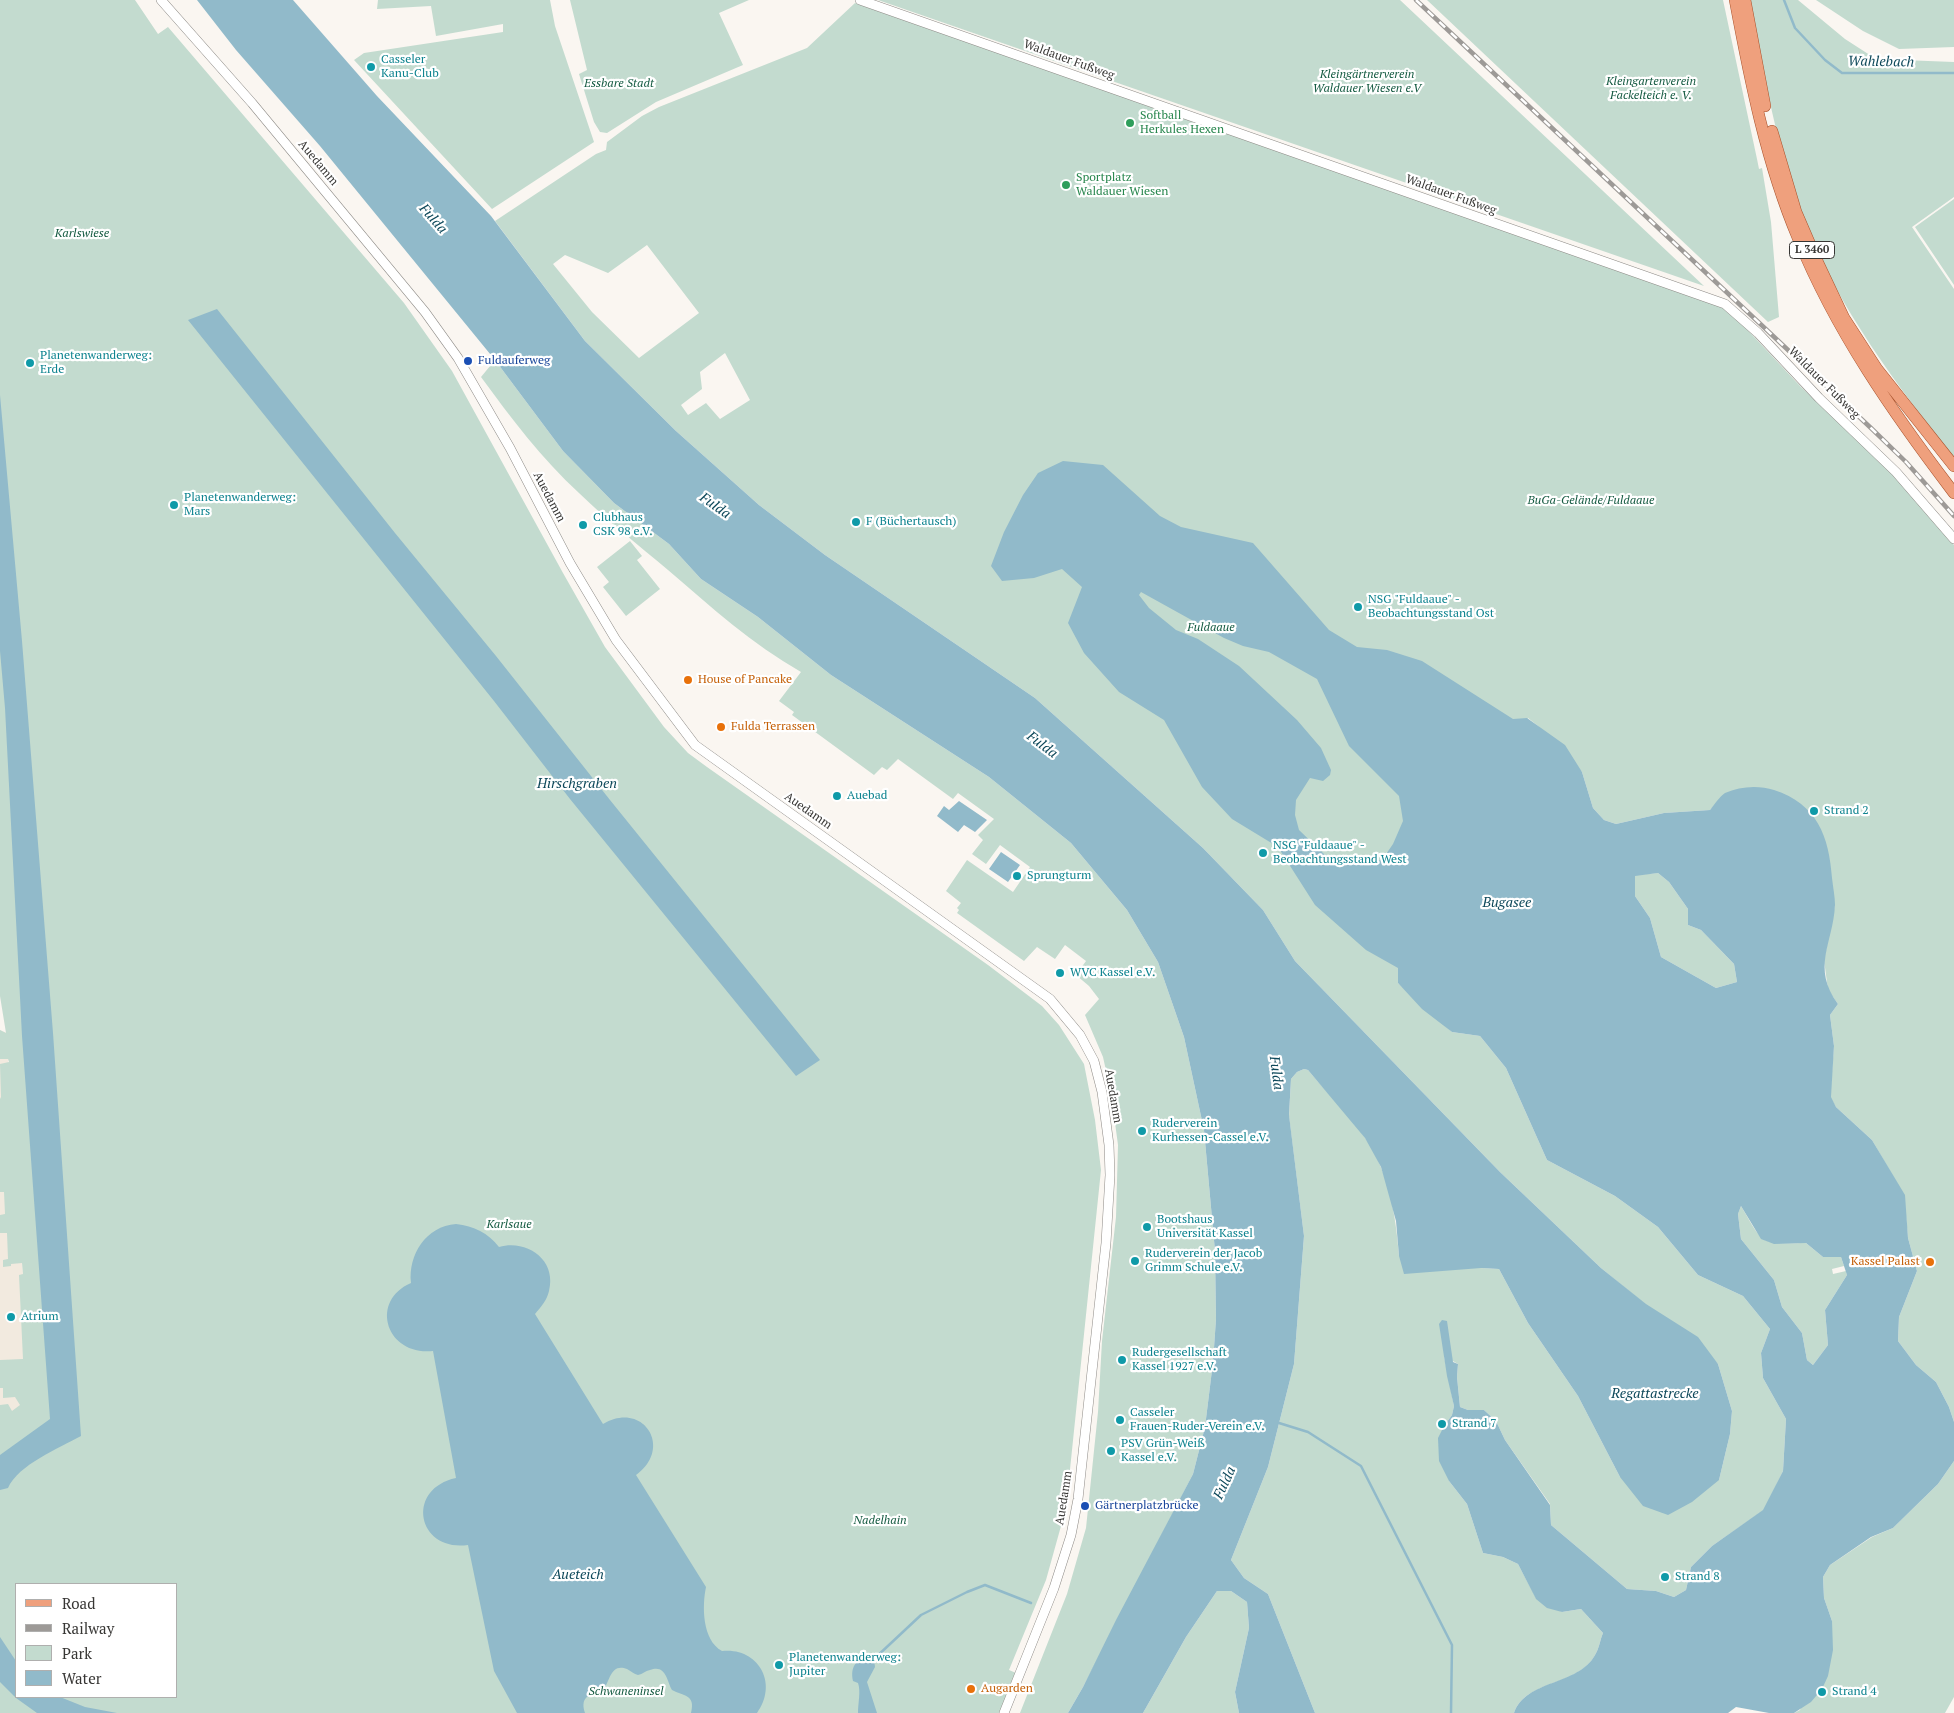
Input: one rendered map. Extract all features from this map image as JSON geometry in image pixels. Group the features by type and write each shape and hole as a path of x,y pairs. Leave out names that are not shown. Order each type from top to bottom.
{"main road":[{"name":"L 3460","path":"1736,0 1748,68 1773,168 1798,238 1828,305 1848,341 1920,448 1954,493"},
{"name":"L 3460","path":"1745,0 1763,97 1779,159 1796,212 1818,263 1844,318 1877,369 1954,466"}],"street":[{"name":"Auedamm","path":"161,0 258,111 425,312 462,366 510,448 570,563 616,640 695,745 1050,999 1080,1035 1094,1062 1102,1092 1109,1145 1110,1175 1106,1243 1078,1499 1070,1535 1054,1588 1004,1713"},
{"name":"Waldauer Fußweg","path":"860,0 1725,304 1758,332 1819,398 1896,472 1954,539"}],"shaded area":[{"path":"0,1030 7,1033 23,1274 28,1408 0,1430"}],"green space":[{"name":"Karlsaue","path":"0,0 135,0 158,34 168,27 404,303 452,371 605,647 664,727 688,753 988,965 1042,1006 1059,1025 1084,1064 1095,1120 1101,1170 1066,1508 1046,1580 1009,1670 1016,1673 1000,1713 0,1713 0,1405 8,1404 12,1411 20,1405 15,1397 3,1398 3,1388 0,1388 0,1360 23,1359 19,1275 23,1274 22,1263 3,1267 3,1260 8,1259 7,1233 0,1233 0,1215 5,1214 4,1192 0,1192 0,1064 9,1062 8,1059 0,1059 0,1030 6,1033 0,996"},
{"path":"378,0 550,0 555,26 594,142 492,209 354,60 364,53 503,32 503,24 436,36 431,6 377,9"},
{"name":"Essbare Stadt","path":"570,0 749,0 719,13 743,65 656,102 607,133 600,132 594,122 579,74 587,70"},
{"name":"Kleingärtnerverein Waldauer Wiesen e.V","path":"878,0 1400,0 1704,286"},
{"name":"Kleingartenverein Fackelteich e. V.","path":"1427,0 1723,0 1759,169 1762,168 1771,222 1779,317 1768,322"},
{"path":"1750,0 1798,0 1845,39 1876,59 1954,62 1954,197 1912,227 1954,289 1954,458 1911,403 1871,345 1834,285 1818,253 1804,221 1786,167 1766,84"},
{"path":"1816,0 1954,0 1954,47 1899,49 1863,31"},
{"name":"BuGa-Gelände/Fuldaaue","path":"855,3 1728,309 1801,387 1895,475 1954,545 1954,1422 1949,1407 1936,1382 1916,1365 1898,1341 1899,1317 1917,1271 1908,1238 1904,1195 1872,1140 1836,1107 1830,1097 1834,1046 1830,1015 1838,1004 1828,990 1824,960 1835,905 1725,794 1710,810 1664,813 1616,824 1604,820 1593,808 1582,772 1528,718 1398,968 1398,983 1452,1032 1480,1036 1506,1068 1547,1160 1615,1196 1658,1227 1698,1275 1743,1296 1770,1329 1761,1353 1763,1378 1786,1419 1783,1471 1764,1510 1712,1546 1691,1567 1686,1590 1674,1597 1656,1591 1627,1589 1551,1525 1550,1504 1505,1440 1496,1421 1484,1410 1468,1410 1460,1407 1457,1377 1458,1364 1444,1356 1454,1406 1452,1415 1444,1426 1449,1481 1467,1504 1483,1553 1503,1557 1518,1564 1536,1598 1562,1612 1581,1609 1603,1633 1596,1653 1587,1665 1577,1673 1529,1694 1520,1702 1514,1713 1315,1713 1268,1594 1244,1578 1231,1560 1268,1467 1294,1364 1304,1236 1289,1116 1291,1079 1297,1072 1304,1069 1308,1070 1345,1112 1374,1152 1390,1195 1399,1256 1499,1269 1528,1323 1578,1396 1620,1477 1719,1480 1730,1434 1732,1411 1718,1364 1601,1268 1500,1172 1295,961 1263,910 1203,848 1035,698 825,555 759,505 676,431 585,341 495,221 596,154 606,150 607,142 642,116 659,107 807,48","holes":["647,245 699,313 639,358 592,312 553,264 565,255 608,273","725,353 750,400 720,419 706,403 688,415 681,405 702,389 700,372"]},
{"path":"1954,199 1954,285 1915,227"},
{"path":"495,360 563,451 614,503 669,544 701,579 758,617 831,675 989,777 1071,843 1127,910 1158,962 1184,1037 1204,1130 1215,1251 1216,1319 1213,1362 1205,1427 1193,1474 1068,1713 1020,1713 1067,1594 1086,1528 1098,1412 1102,1341 1116,1217 1118,1145 1111,1093 1103,1057 1085,1015 1099,999 1089,986 1076,975 1086,961 1065,945 1055,959 1037,947 1024,961 957,913 959,910 957,908 961,903 946,891 967,860 1013,892 1030,867 1000,845 986,864 972,854 983,840 978,835 994,819 958,793 953,799 898,759 887,770 882,767 874,775 792,715 794,712 779,701 801,672 732,624 612,523 565,480 527,438 481,377"},
{"path":"630,541 642,556 637,560 660,589 626,616 603,587 609,582 597,567"},
{"path":"1658,873 1669,882 1688,909 1688,925 1701,930 1734,964 1737,982 1716,988 1661,957 1650,918 1635,896 1635,875"},
{"path":"1741,1206 1754,1228 1764,1240 1779,1243 1806,1243 1823,1257 1841,1257 1844,1266 1832,1269 1833,1274 1846,1271 1847,1275 1825,1310 1828,1345 1813,1365 1807,1360 1802,1333 1782,1307 1774,1280 1741,1239 1738,1214"},
{"path":"1954,1461 1954,1697 1945,1713 1794,1713 1800,1710 1832,1621 1824,1598 1823,1577 1830,1565 1872,1537 1893,1528 1938,1484"},
{"path":"1217,1591 1231,1591 1247,1602 1249,1628 1235,1692 1239,1713 1143,1713 1186,1637"}],"water":[{"path":"197,0 293,0 377,96 491,216 585,341 676,431 759,505 825,555 1035,698 1203,848 1263,910 1295,961 1500,1172 1601,1268 1646,1304 1698,1337 1718,1364 1732,1411 1730,1434 1719,1480 1692,1502 1668,1515 1643,1506 1620,1477 1578,1396 1528,1323 1499,1269 1481,1268 1404,1274 1399,1256 1396,1221 1381,1167 1365,1138 1308,1070 1304,1069 1297,1072 1291,1079 1289,1115 1304,1236 1294,1364 1268,1467 1231,1560 1244,1578 1268,1594 1315,1713 1239,1713 1235,1692 1249,1628 1247,1602 1231,1591 1217,1591 1186,1637 1143,1713 1068,1713 1193,1474 1205,1427 1213,1362 1216,1319 1215,1251 1204,1130 1184,1037 1158,962 1127,910 1071,843 989,777 831,675 758,617 701,579 669,544 614,503 563,451 495,360 320,146 236,50"},
{"name":"Hirschgraben","path":"217,309 820,1060 796,1076 570,799 494,701 188,320"},
{"path":"0,395 22,641 53,1033 81,1436 30,1465 13,1480 8,1488 0,1490 0,1455 50,1419 22,1036 5,708 0,651"},
{"name":"Bugasee","path":"1063,461 1103,465 1160,516 1181,527 1253,543 1329,630 1357,647 1387,650 1422,661 1513,719 1527,718 1565,745 1582,772 1593,808 1604,820 1616,824 1664,813 1710,810 1725,793 1737,789 1756,787 1768,788 1789,796 1801,804 1818,824 1828,848 1835,902 1825,967 1830,991 1838,1004 1830,1015 1834,1046 1831,1097 1836,1107 1872,1140 1905,1195 1908,1238 1917,1271 1899,1317 1898,1341 1916,1365 1936,1382 1949,1407 1954,1422 1954,1461 1938,1484 1893,1528 1871,1537 1830,1565 1823,1577 1824,1598 1832,1621 1833,1650 1828,1676 1822,1689 1811,1702 1794,1713 1769,1713 1736,1707 1728,1713 1514,1713 1520,1702 1529,1694 1577,1672 1587,1665 1596,1653 1603,1633 1581,1609 1562,1612 1547,1608 1536,1599 1518,1564 1503,1557 1483,1553 1467,1504 1449,1481 1439,1461 1438,1438 1452,1415 1454,1406 1439,1324 1442,1320 1447,1321 1453,1362 1458,1364 1457,1377 1460,1407 1468,1410 1484,1410 1496,1421 1505,1440 1550,1505 1551,1525 1627,1589 1656,1591 1674,1597 1686,1590 1691,1567 1712,1546 1763,1510 1783,1471 1786,1419 1763,1378 1761,1353 1770,1329 1743,1296 1698,1275 1658,1227 1615,1196 1547,1160 1506,1068 1480,1036 1452,1032 1422,1009 1398,983 1398,968 1366,950 1315,905 1278,847 1232,819 1202,787 1164,720 1119,692 1084,653 1068,623 1082,587 1062,569 1034,578 1002,581 991,566 1004,532 1023,495 1038,473","holes":["1141,592 1224,638 1243,646 1269,652 1317,679 1349,746 1399,796 1403,821 1393,844 1382,860 1354,863 1325,855 1299,830 1295,815 1296,800 1310,778 1323,781 1330,775 1331,770 1321,748 1297,720 1239,666 1198,639 1176,630 1149,608 1139,595","1658,873 1669,882 1688,909 1688,925 1701,930 1734,964 1737,982 1716,988 1661,957 1650,918 1635,896 1635,876","1741,1206 1761,1239 1774,1244 1806,1243 1823,1257 1841,1257 1847,1275 1825,1310 1828,1345 1813,1365 1807,1360 1802,1333 1782,1307 1774,1280 1741,1239 1738,1214"]},
{"path":"959,801 987,820 975,832 964,825 958,832 937,816 944,806 949,810"},
{"path":"1001,852 1020,865 1008,882 989,869"},
{"name":"Aueteich","path":"456,1224 469,1226 480,1231 499,1247 520,1246 538,1254 544,1261 550,1280 549,1291 542,1306 535,1314 603,1424 617,1418 630,1418 641,1422 649,1430 653,1441 652,1452 647,1464 636,1475 706,1587 704,1603 705,1622 707,1631 715,1646 722,1651 735,1651 746,1655 755,1661 761,1669 765,1679 766,1690 763,1702 757,1713 691,1713 692,1702 690,1699 672,1690 663,1671 659,1669 648,1670 638,1675 627,1669 618,1668 612,1673 604,1689 585,1699 585,1713 517,1713 494,1671 468,1545 451,1545 437,1539 428,1530 424,1518 424,1506 429,1494 440,1484 456,1478 433,1351 417,1350 404,1345 394,1336 389,1326 387,1314 390,1302 398,1291 411,1283 413,1262 421,1244 436,1230"},
{"path":"0,1637 15,1660 15,1697 0,1682"},
{"path":"868,1655 874,1659 875,1667 867,1682 877,1713 858,1713 859,1686 858,1683 853,1681 852,1672 857,1662"},
{"path":"16,1698 62,1698 85,1707 117,1713 37,1713"}],"waterway":[{"name":"Wahlebach","path":"1784,0 1795,28 1825,60 1842,73 1954,73"},
{"path":"1279,1423 1308,1432 1361,1466 1452,1645 1451,1713"},
{"path":"874,1659 921,1615 985,1585 1031,1603"}],"railway":[{"path":"1416,0 1872,429 1906,462 1954,516"}],"place":[{"name":"Casseler Kanu-Club","path":"371,67"},
{"name":"Softball Herkules Hexen","path":"1130,123"},
{"name":"Sportplatz Waldauer Wiesen","path":"1066,185"},
{"name":"Fuldauferweg","path":"468,361"},
{"name":"Planetenwanderweg: Erde","path":"30,363"},
{"name":"Planetenwanderweg: Mars","path":"174,505"},
{"name":"F (Büchertausch)","path":"856,522"},
{"name":"Clubhaus CSK 98 e.V.","path":"583,525"},
{"name":"NSG \"Fuldaaue\" - Beobachtungsstand Ost","path":"1358,607"},
{"name":"House of Pancake","path":"688,680"},
{"name":"Fulda Terrassen","path":"721,727"},
{"name":"Auebad","path":"837,796"},
{"name":"Strand 2","path":"1814,811"},
{"name":"NSG \"Fuldaaue\" - Beobachtungsstand West","path":"1263,853"},
{"name":"Sprungturm","path":"1017,876"},
{"name":"WVC Kassel e.V.","path":"1060,973"},
{"name":"Ruderverein Kurhessen-Cassel e.V.","path":"1142,1131"},
{"name":"Bootshaus Universität Kassel","path":"1147,1227"},
{"name":"Ruderverein der Jacob Grimm Schule e.V.","path":"1135,1261"},
{"name":"Kassel Palast","path":"1930,1262"},
{"name":"Atrium","path":"11,1317"},
{"name":"Rudergesellschaft Kassel 1927 e.V.","path":"1122,1360"},
{"name":"Casseler Frauen-Ruder-Verein e.V.","path":"1120,1420"},
{"name":"Strand 7","path":"1442,1424"},
{"name":"PSV Grün-Weiß Kassel e.V.","path":"1111,1451"},
{"name":"Gärtnerplatzbrücke","path":"1085,1506"},
{"name":"Strand 8","path":"1665,1577"},
{"name":"Planetenwanderweg: Jupiter","path":"779,1665"},
{"name":"Augarden","path":"971,1689"},
{"name":"Strand 4","path":"1822,1692"}],"water label":[{"name":"Fulda","path":"433,219"},
{"name":"Fulda","path":"715,506"},
{"name":"Fulda","path":"1042,745"},
{"name":"Fulda","path":"1276,1073"},
{"name":"Regattastrecke","path":"1655,1394"},
{"name":"Fulda","path":"1225,1483"}],"park label":[{"name":"Karlswiese","path":"82,234"},
{"name":"Fuldaaue","path":"1211,628"},
{"name":"Nadelhain","path":"880,1521"},
{"name":"Schwaneninsel","path":"626,1692"}]}
